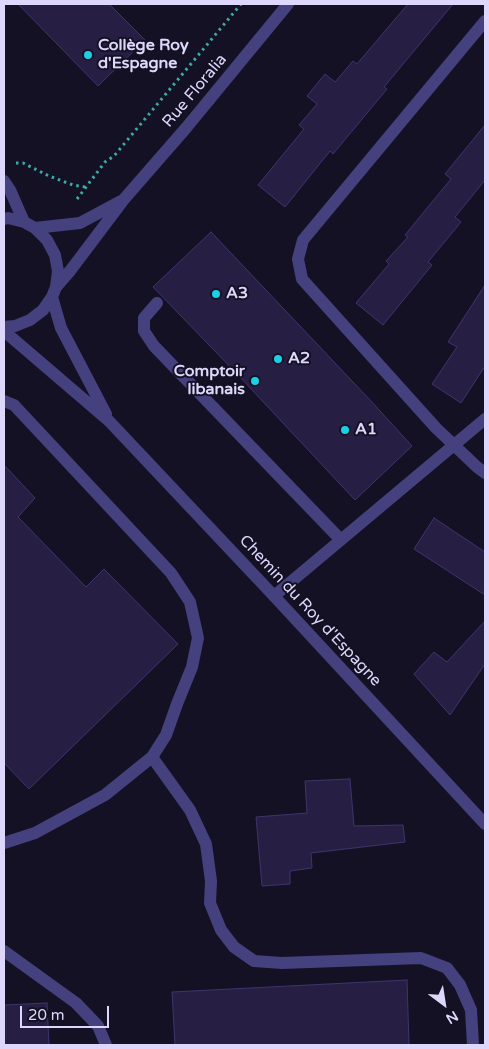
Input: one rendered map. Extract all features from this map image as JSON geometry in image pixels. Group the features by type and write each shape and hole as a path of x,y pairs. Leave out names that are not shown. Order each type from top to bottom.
{"street":[{"name":"Rue Floralia","path":"4,329 30,320 43,310 54,292 125,198 186,128 288,4"},
{"path":"485,21 303,240 298,258 302,279 429,421 477,468 485,473"},
{"path":"4,181 30,225"},
{"name":"Rue Floralia","path":"4,219 8,218 30,225 80,223 125,198"},
{"name":"Chemin du Roy d'Espagne","path":"30,225 47,240 55,255 58,271 54,292 61,328 109,421"},
{"path":"157,304 144,318 144,331 154,346 342,540"},
{"name":"Chemin du Roy d'Espagne","path":"4,329 109,421 485,824"},
{"path":"4,401 14,405 171,573 190,602 198,638 192,667 166,735 152,757 105,795 35,833 4,844"},
{"path":"274,596 485,419"},
{"path":"152,757 190,810 206,844 211,881 210,903 221,930 234,947 254,961 282,963 421,958 447,968 460,985 471,1010 473,1045"},
{"path":"4,951 76,1003 98,1026 106,1045"}],"path":[{"path":"11,162 23,163 49,176 73,185 85,187 105,162 114,156 240,4"}],"building":[{"path":"18,4 109,4 145,40 98,86"},
{"path":"408,4 453,4 384,87 387,89 333,154 330,151 285,207 258,185 304,129 299,125 317,104 307,96 325,74 335,82 353,61 357,64"},
{"path":"485,125 485,180 455,217 461,222 428,262 432,265 383,325 356,303 389,264 386,261 408,237 405,235 451,179 445,174"},
{"path":"211,232 412,446 355,500 153,287"},
{"path":"485,285 485,366 461,403 432,384 457,347 448,342"},
{"path":"4,465 35,498 18,517 86,587 104,569 178,644 29,789 4,763"},
{"path":"434,518 485,552 485,595 414,549"},
{"path":"485,621 485,664 450,715 414,674 434,652 447,662"},
{"path":"350,779 354,826 403,825 405,842 311,853 312,868 290,871 290,884 262,886 256,817 307,813 305,781"},
{"path":"407,980 409,1045 175,1045 172,992"},
{"path":"47,1003 49,1045 4,1045 4,1005"}],"place":[{"name":"Collège Roy d'Espagne","path":"88,55"},
{"name":"A3","path":"216,294"},
{"name":"A2","path":"278,359"},
{"name":"Comptoir libanais","path":"255,381"},
{"name":"A1","path":"345,430"}]}
